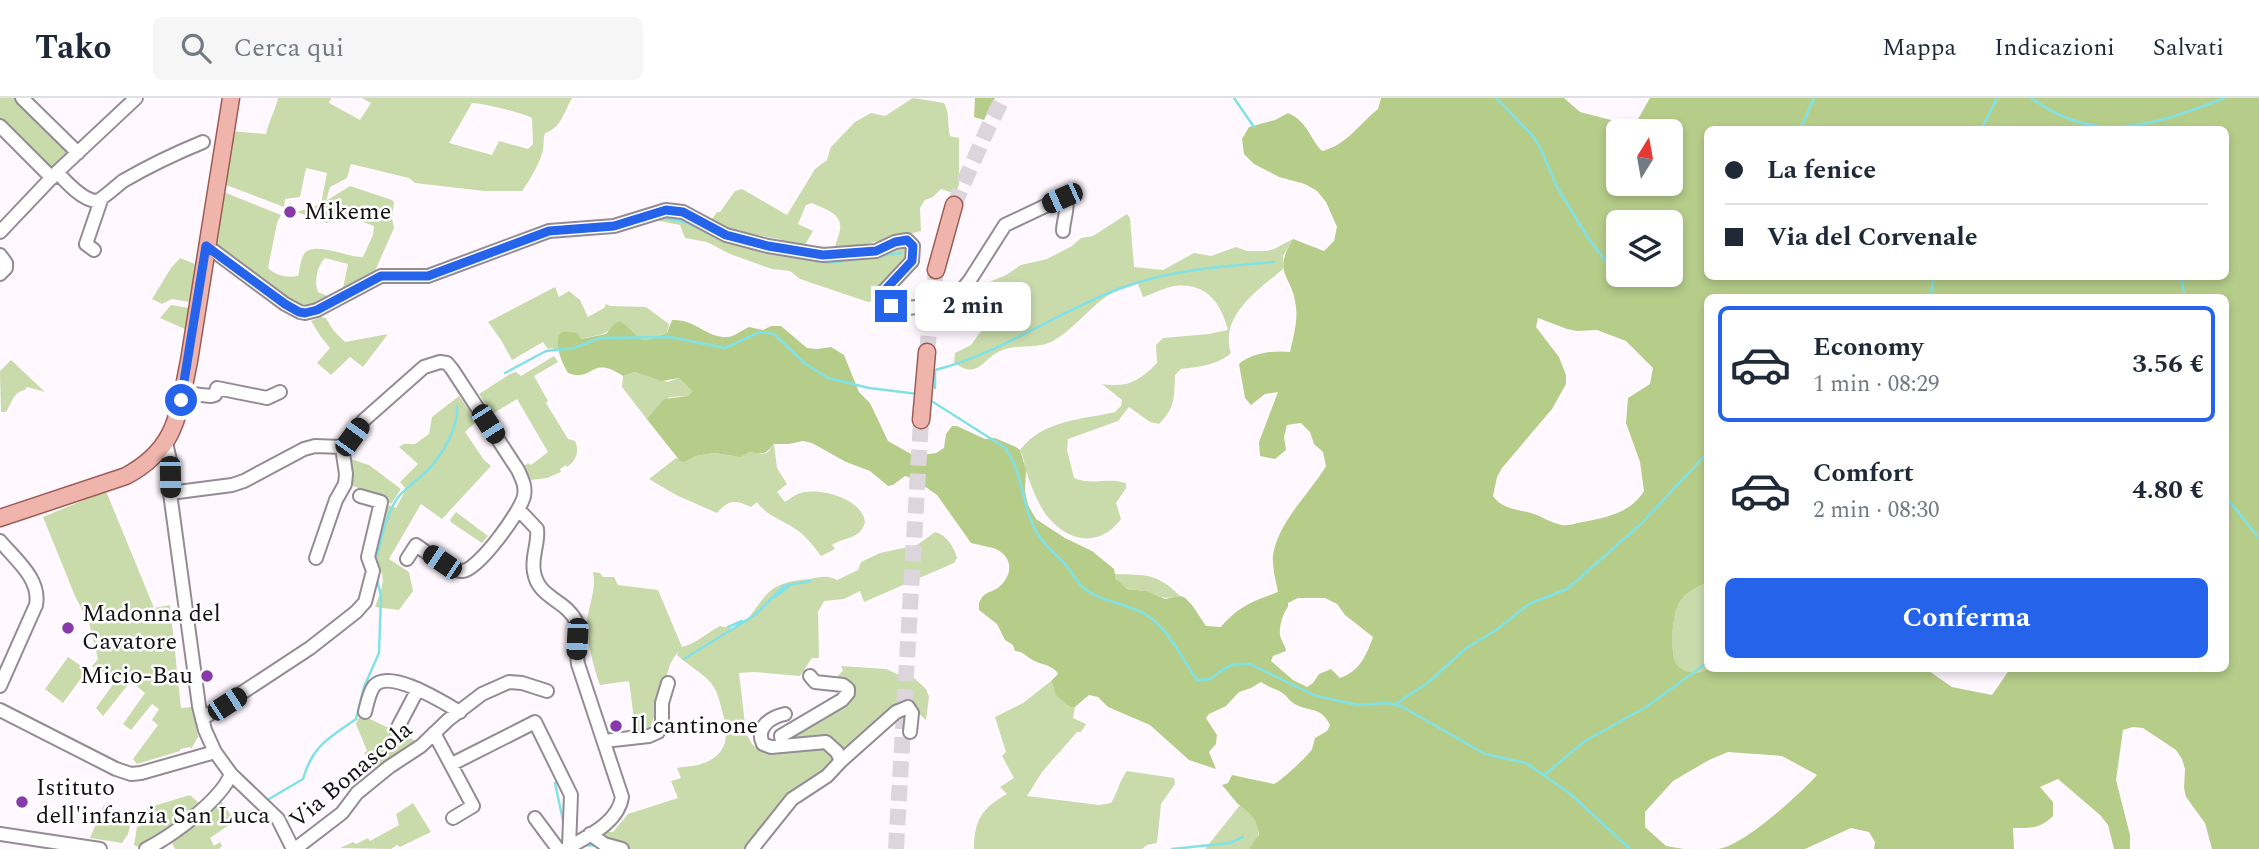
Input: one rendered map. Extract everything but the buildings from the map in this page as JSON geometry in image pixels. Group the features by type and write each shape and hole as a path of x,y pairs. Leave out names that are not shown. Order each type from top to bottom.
{"main road":[{"path":"0,518 127,476 142,467 166,443 175,423 182,393 231,98"},
{"path":"936,270 954,205"},
{"path":"921,420 927,352"}],"street":[{"path":"22,98 78,153"},
{"path":"0,232 54,175 136,98"},
{"path":"0,126 54,175 85,197 101,200"},
{"path":"94,250 86,244 101,200 111,189 203,142"},
{"path":"206,246 285,304 305,313 317,310 381,276 428,276 549,231 614,226 654,212 673,210 683,212 726,235 768,246 823,255 876,251 895,242 907,240 913,246 912,261 884,291 883,296 885,302 901,309 939,305 958,295 993,247 1005,225 1066,198 1068,205 1064,214 1063,230"},
{"path":"0,255 6,268 0,274"},
{"path":"316,558 336,500 345,484 342,447 364,420 424,367 440,362 447,363 522,478 525,487 524,499 500,536 469,569 453,570 416,545 407,559"},
{"path":"182,393 211,396 215,395 217,388 267,398 280,392"},
{"name":"Via Bonascola","path":"166,443 170,460 170,493 202,719 215,752 231,774 278,819 294,849 338,817 357,793 421,746 482,694 509,682 547,691"},
{"path":"170,493 232,485 304,449 315,446 342,447"},
{"path":"202,719 310,648 365,602 373,571 368,557 381,502 360,496"},
{"path":"519,510 537,529 533,563 541,590 576,620 576,655 622,797 621,806 615,816 564,848"},
{"path":"0,541 37,588 36,605 0,686"},
{"path":"783,746 781,736 842,700 848,693 847,687 843,685 814,682 810,676"},
{"name":"Via Bonascola","path":"365,712 374,686 381,682 395,682 418,689 460,712"},
{"path":"604,741 649,736 658,732 668,683"},
{"name":"Via Bonascola","path":"397,729 418,689"},
{"path":"752,849 792,799 827,776 896,712 908,707 912,713 910,732"},
{"path":"0,710 131,774 215,752"},
{"path":"785,715 769,719 760,734 765,746 826,743 837,752 841,761"},
{"path":"452,764 535,722 571,795 564,848"},
{"name":"Via Bonascola","path":"434,733 473,806 453,818"},
{"path":"146,849 179,829 227,786 231,774"},
{"path":"535,818 564,848"},
{"path":"0,834 100,849"},
{"path":"590,834 604,844 622,849"}],"green space":[{"path":"0,98 16,98 69,150 50,169 0,119"},
{"path":"278,98 331,98 329,103 360,120 371,103 362,98 572,98 555,127 545,133 540,160 522,191 484,191 415,183 409,178 351,164 347,178 330,187 326,201 350,186 392,200 394,228 375,271 369,278 342,293 348,264 325,258 318,270 317,288 318,292 332,298 300,309 213,247 221,191 281,215 268,268 282,276 298,276 303,256 309,250 323,249 363,257 374,226 344,215 327,223 297,212 321,204 327,173 306,168 300,197 285,199 284,207 221,183 229,131 266,134","holes":["472,103 532,118 533,144 528,149 499,141 492,155 449,143"]},
{"path":"913,98 944,103 950,136 959,138 959,184 956,194 941,189 925,200 920,208 921,231 849,248 835,247 840,230 839,219 832,212 812,203 806,205 798,224 813,231 806,243 796,246 779,239 724,229 709,223 735,191 742,189 787,215 815,169 827,160 831,147 855,122 871,113 885,116"},
{"path":"975,98 995,98 984,120 974,117"},
{"path":"1381,98 1564,98 1580,112 1607,119 1606,196 1684,196 1684,119 1638,119 1650,98 2259,98 2259,849 2212,849 2205,823 2186,797 2182,759 2176,750 2143,728 2133,727 2123,730 2116,780 2130,835 2130,849 2114,849 2108,825 2100,815 2058,779 2040,787 2053,802 2053,816 2035,827 2013,828 2014,849 1874,849 1875,842 1869,832 1851,828 1805,849 1717,849 1728,846 1755,830 1817,775 1782,756 1728,752 1673,781 1645,812 1645,827 1666,846 1684,849 1249,849 1259,834 1256,823 1222,785 1228,783 1232,775 1274,784 1277,782 1310,752 1315,738 1327,731 1330,725 1318,712 1293,703 1281,692 1261,682 1239,692 1226,706 1206,718 1217,735 1216,744 1209,752 1216,769 1189,760 1150,725 1108,707 1098,697 1089,695 1075,707 1070,707 1056,695 1051,681 1057,672 1015,651 1013,645 1005,640 997,624 979,610 982,597 1004,582 1009,571 1008,560 1000,551 971,543 937,495 914,479 905,476 888,486 870,471 803,441 774,444 764,453 750,452 740,457 714,453 696,456 685,462 680,461 648,418 664,399 688,396 692,391 679,378 662,381 635,372 623,376 604,368 576,375 568,373 560,357 558,340 562,332 577,333 581,339 606,334 620,321 644,340 667,333 672,320 688,322 720,337 728,337 749,327 763,330 771,326 781,326 807,348 831,347 844,355 859,392 870,403 888,441 911,454 936,453 944,448 946,434 952,426 957,426 985,439 995,438 1016,447 1020,450 1026,470 1025,491 1028,505 1036,519 1065,538 1092,551 1114,569 1116,579 1127,589 1146,591 1165,599 1184,597 1206,626 1221,627 1241,609 1278,592 1273,560 1276,542 1288,519 1326,466 1323,452 1314,444 1310,432 1301,423 1287,425 1284,437 1286,450 1275,459 1260,456 1259,442 1278,392 1265,394 1251,405 1245,398 1239,364 1263,353 1290,352 1296,312 1294,296 1283,268 1287,251 1293,239 1324,251 1334,241 1337,227 1326,202 1317,191 1305,184 1279,177 1254,164 1244,154 1242,139 1249,127 1275,120 1288,113 1304,125 1322,151 1339,144 1378,109","holes":["1538,318 1567,329 1597,330 1626,341 1653,368 1650,384 1628,398 1626,423 1640,462 1644,491 1632,504 1618,513 1562,525 1505,506 1493,496 1502,468 1552,409 1566,384 1566,375 1559,357 1536,327","1298,598 1325,598 1337,604 1345,615 1373,637 1365,656 1353,671 1340,678 1331,669 1319,674 1307,687 1293,680 1271,661 1273,656 1286,651 1280,631 1282,620 1288,603"]},
{"path":"678,214 811,256 903,245 907,247 906,254 872,301 868,302 800,279 790,271 772,269 730,254 707,242 685,238 680,225 650,217"},
{"path":"1127,214 1130,218 1134,267 1163,270 1194,253 1211,256 1236,247 1247,251 1266,251 1293,239 1283,256 1283,269 1252,295 1236,316 1229,340 1231,353 1214,363 1181,369 1175,375 1171,407 1159,424 1150,422 1129,407 1118,421 1068,439 1067,450 1074,478 1126,483 1126,488 1116,503 1121,519 1111,530 1100,536 1078,537 1058,527 1041,507 1020,450 1029,440 1051,427 1115,412 1121,406 1122,400 1102,384 1126,384 1144,374 1157,363 1156,345 1163,338 1228,330 1221,311 1210,296 1195,287 1171,287 1143,297 1138,284 1107,296 1066,332 1047,344 1006,349 979,367 968,369 954,362 955,353 971,345 981,331 976,318 961,303 963,295 973,289 1006,275 1021,265 1047,259 1081,238 1093,236"},
{"path":"180,258 195,264 190,302 172,299 162,304 152,299 171,268"},
{"path":"555,287 559,297 569,291 580,300 588,317 606,304 646,307 669,324 667,333 650,341 638,340 620,321 610,330 598,335 580,339 577,333 558,346 558,352 552,348 548,349 543,342 512,360 488,322"},
{"path":"171,305 189,308 187,330 160,318"},
{"path":"326,318 345,342 388,334 363,367 350,357 331,375 317,363 330,348 311,321"},
{"path":"554,356 558,362 534,376 548,401 546,403 568,439 575,441 577,452 573,462 560,469 561,472 547,478 531,480 524,466 528,463 531,465 548,452 517,399 492,414 479,394 510,374 516,372 521,376"},
{"path":"11,360 45,392 27,387 15,395 6,412 1,412 0,371"},
{"path":"635,372 668,382 679,378 692,391 688,396 670,397 660,404 649,422 622,387 623,376"},
{"path":"459,396 477,421 465,432 491,466 442,519 421,504 389,559 409,572 413,591 399,610 375,607 383,581 381,570 373,557 384,515 389,505 396,508 406,489 400,482 418,464 399,447 415,444 429,434 432,417"},
{"path":"774,444 777,468 787,484 777,492 785,502 797,495 813,491 841,497 857,507 862,514 865,522 860,532 832,545 835,549 821,556 802,534 769,514 757,502 751,507 732,502 717,513 676,495 649,479 676,458 685,462 696,456 714,453 733,456 750,452 761,454 767,453"},
{"path":"348,458 369,465 401,489 391,504 351,485"},
{"path":"106,491 154,608 170,605 181,708 193,707 198,737 191,749 180,749 137,764 133,759 158,725 152,720 159,709 152,704 131,730 123,724 145,693 131,681 103,716 96,708 114,683 92,666 98,659 89,623 43,517"},
{"path":"456,512 488,536 482,543 452,523 450,520"},
{"path":"935,532 952,546 957,558 954,563 864,602 860,591 844,599 824,601 818,612 819,658 812,658 800,676 739,673 746,733 752,744 761,752 823,745 835,759 832,769 813,779 750,849 628,849 604,838 603,832 613,832 628,814 678,798 671,781 681,778 677,768 698,765 715,757 724,746 726,731 720,702 713,686 677,655 679,651 670,666 651,725 638,732 629,681 600,685 595,669 587,622 594,588 593,572 600,573 603,577 614,577 618,585 658,590 682,647 720,626 734,629 745,621 777,586 821,577 837,580 858,570 861,562 880,553 917,545"},
{"path":"1115,574 1157,579 1180,596 1170,598 1128,589 1120,585"},
{"path":"1704,584 1704,671 1700,672 1684,670 1674,658 1674,619 1678,605 1693,589"},
{"path":"68,657 87,670 63,703 45,689"},
{"path":"841,666 886,669 913,677 926,689 929,697 926,720 910,706 846,753 786,741 787,737 851,694 833,680 843,671"},
{"path":"1051,681 1054,690 1070,707 1075,707 1073,718 1086,724 1042,772 1027,796 1099,805 1111,803 1127,771 1174,778 1175,784 1161,804 1157,843 1142,849 974,849 981,816 991,804 1007,794 1000,787 1014,778 1002,756 1006,752 995,717 1023,703"},
{"path":"360,715 420,743 378,772 364,753 367,751 356,724"},
{"path":"190,795 200,804 161,835 138,847 134,845 137,827 149,823 147,808"},
{"path":"220,800 235,821 210,838 214,846 220,842 222,846 219,849 175,849 172,843 174,838 202,816 207,822 213,817 206,812"},
{"path":"413,803 431,832 391,849 340,848 368,838 370,841 399,825 396,814"},
{"path":"104,805 132,817 128,834 122,843 90,838"},
{"path":"1240,805 1252,814 1258,825 1257,836 1249,849 1205,849"}],"waterway":[{"path":"1234,98 1254,127"},
{"path":"1496,98 1532,135 1557,187 1606,262"},
{"path":"1802,126 1814,98"},
{"path":"1983,126 1997,98"},
{"path":"2031,98 2069,119 2104,126"},
{"path":"2132,126 2170,117 2224,98"},
{"path":"664,218 688,223 719,238"},
{"path":"729,242 753,248"},
{"path":"776,254 829,263 901,253"},
{"path":"935,388 935,370 960,363 1006,343 1121,288 1177,273 1274,262"},
{"path":"1931,294 1933,280"},
{"path":"2181,280 2185,294"},
{"path":"505,373 546,351 574,348 600,338 670,337 725,348 760,332 774,334 804,363 828,378 869,388 918,394"},
{"path":"930,400 1004,447 1016,469 1032,522 1046,545 1092,594 1133,608 1156,622 1197,680 1211,679 1235,664 1250,664 1316,696 1358,705 1387,703 1401,706 1485,754 1526,763 1568,792 1630,849"},
{"path":"375,563 394,503 439,457 452,432 457,407"},
{"path":"1394,705 1429,682 1465,649 1496,630 1529,604 1567,589 1641,524 1704,456"},
{"path":"2229,501 2259,538"},
{"path":"269,799 303,779 317,750 356,719 364,687 379,653 381,596 376,576"},
{"path":"684,659 755,615 784,586 810,581"},
{"path":"775,597 789,586"},
{"path":"728,627 742,621"},
{"path":"1544,775 1585,741 1646,707 1704,665"},
{"path":"555,783 564,825"},
{"path":"1172,849 1230,843 1243,837"},
{"path":"584,845 598,846"}],"tunnel":[{"path":"954,205 1003,98"},
{"path":"927,352 936,270"},
{"path":"896,849 921,420"}],"place":[{"name":"Mikeme","path":"290,212"},
{"name":"Madonna del Cavatore","path":"68,628"},
{"name":"Micio-Bau","path":"207,676"},
{"name":"Il cantinone","path":"616,726"},
{"name":"Istituto dell'infanzia San Luca","path":"22,802"}],"route":[{"path":"181,400 206,246 285,304 305,313 317,310 381,276 428,276 549,231 614,226 654,212 673,210 683,212 726,235 768,246 823,255 876,251 895,242 907,240 913,246 912,261 884,291 885,302 891,306"}]}
